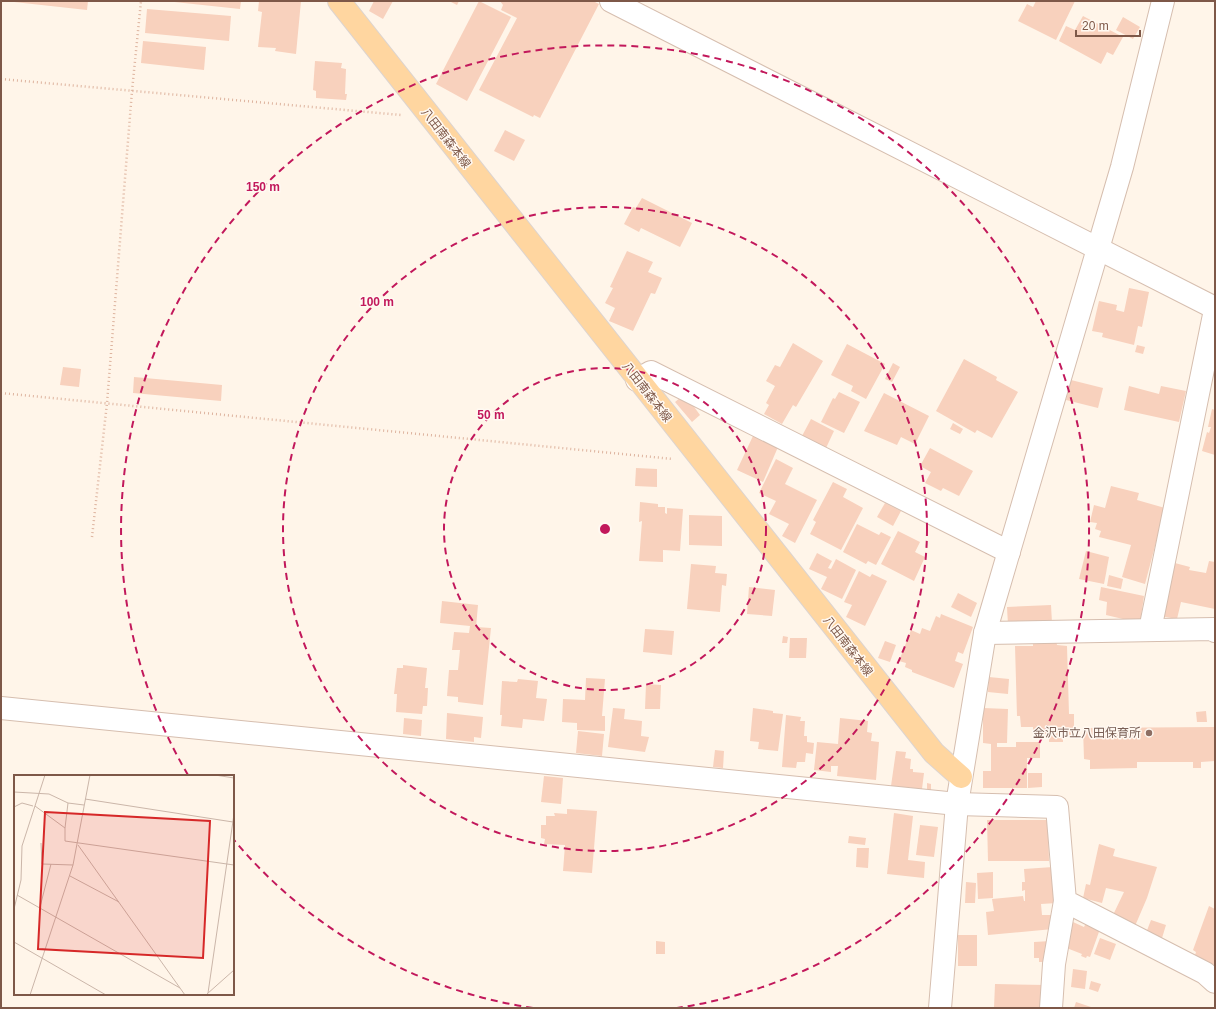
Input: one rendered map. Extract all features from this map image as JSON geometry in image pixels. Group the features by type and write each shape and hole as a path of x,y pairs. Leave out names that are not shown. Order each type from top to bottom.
{"main road":[{"name":"八田南森本線","path":"339,1 701,461 934,753 961,777"}],"street":[{"path":"611,1 1215,309 1150,630"},
{"path":"940,1008 957,804 985,633 1122,167 1163,1"},
{"path":"637,380 651,372 1009,552"},
{"path":"985,633 1214,629 1215,631"},
{"path":"1,708 957,804 1057,807 1065,901 1054,964 1051,1008"},
{"path":"1065,901 1205,973 1215,982"}],"path":[{"path":"92,537 107,403 132,91 141,1"},
{"path":"1,79 430,117"},
{"path":"1,393 701,461"}],"building":[{"path":"5,1 88,1 87,10"},
{"path":"165,1 241,1 240,9"},
{"path":"259,1 301,1 296,54 275,51 276,48 258,47 262,12 258,11"},
{"path":"374,1 393,1 383,19 369,11"},
{"path":"449,1 459,1 457,5"},
{"path":"479,1 511,17 467,101 436,84"},
{"path":"500,1 593,1 599,4 540,118 534,115 533,117 479,90 517,18 501,10 503,5"},
{"path":"1036,1 1075,1 1056,40 1018,21 1027,4 1033,7"},
{"path":"147,9 231,16 229,41 145,33"},
{"path":"1083,16 1123,37 1113,55 1107,52 1101,64 1059,41 1066,26 1075,30"},
{"path":"1123,17 1140,27 1133,39 1116,30"},
{"path":"143,41 206,47 204,70 141,63"},
{"path":"315,61 342,63 341,68 346,69 346,100 316,98 316,91 313,90"},
{"path":"505,130 525,140 514,161 494,151"},
{"path":"642,198 692,223 680,247 641,228 639,232 624,224 633,207 636,208"},
{"path":"627,251 653,262 648,272 662,278 655,294 651,293 633,331 609,321 615,308 605,303 613,288 610,287"},
{"path":"1129,288 1149,292 1142,327 1138,326 1134,345 1102,337 1103,333 1092,331 1099,301 1117,305 1116,310 1124,312"},
{"path":"793,343 823,361 796,407 793,405 782,424 764,414 769,405 766,403 775,386 766,381 775,365 780,367"},
{"path":"847,344 885,364 866,399 851,391 853,386 831,375"},
{"path":"1137,345 1145,347 1143,354 1135,352"},
{"path":"964,359 997,377 996,380 1018,392 992,438 977,430 975,433 936,411"},
{"path":"893,363 900,367 892,382 885,379"},
{"path":"63,367 81,369 79,387 60,385"},
{"path":"134,377 222,385 221,401 133,393"},
{"path":"1071,380 1103,388 1098,408 1066,400"},
{"path":"1129,386 1159,394 1161,386 1186,391 1179,422 1124,410"},
{"path":"839,392 860,402 844,433 821,422 833,398 835,399"},
{"path":"884,393 929,416 915,444 901,437 897,445 864,431"},
{"path":"681,397 687,403 689,402 692,404 700,415 692,422 675,402"},
{"path":"1212,409 1215,410 1215,455 1202,451 1207,432 1209,433 1211,427 1208,427"},
{"path":"811,419 834,431 826,448 802,436"},
{"path":"953,423 963,429 960,434 950,429"},
{"path":"753,436 778,447 763,482 737,470"},
{"path":"930,448 973,471 959,496 943,488 941,491 925,483 931,472 920,466"},
{"path":"776,459 793,468 785,484 817,500 795,543 782,536 789,524 769,514 776,501 759,493"},
{"path":"636,468 657,469 657,487 635,486"},
{"path":"833,482 847,489 843,497 863,508 841,550 810,534 816,522 813,520"},
{"path":"1111,486 1139,493 1137,500 1165,508 1145,584 1122,577 1131,545 1099,537 1101,531 1095,529 1097,523 1090,522 1094,505 1105,508"},
{"path":"640,502 658,504 658,507 665,507 665,513 667,514 667,508 683,509 680,551 663,550 663,562 639,561 642,521 639,522"},
{"path":"885,503 901,511 893,526 877,517"},
{"path":"689,515 722,516 722,546 689,545"},
{"path":"857,524 879,535 881,532 891,537 876,565 868,561 866,564 843,552"},
{"path":"898,531 920,542 915,552 925,557 914,581 881,564"},
{"path":"1086,551 1109,557 1104,584 1079,579"},
{"path":"817,553 832,561 828,568 831,569 836,559 856,570 842,599 821,589 827,577 809,569"},
{"path":"1209,561 1215,562 1215,609 1181,602 1177,619 1160,616 1171,562 1190,567 1189,570 1206,573"},
{"path":"691,564 716,566 715,573 727,574 726,586 722,585 720,612 687,609"},
{"path":"859,571 870,577 872,574 887,581 865,626 846,617 852,605 844,602"},
{"path":"1109,575 1123,579 1121,589 1107,586"},
{"path":"749,587 775,590 772,616 747,614"},
{"path":"1101,587 1144,596 1140,623 1106,615 1107,602 1099,600"},
{"path":"958,593 977,603 971,617 951,607"},
{"path":"442,601 478,605 476,627 491,628 483,705 458,702 458,697 447,696 449,670 458,670 460,650 452,650 454,632 469,633 470,626 440,623"},
{"path":"1051,605 1052,623 1008,625 1007,607"},
{"path":"941,614 973,627 963,654 958,652 955,661 963,664 954,688 912,672 912,670 905,667 906,663 899,661 911,630 920,634 922,628 930,631 936,616 940,618"},
{"path":"645,629 674,631 672,655 643,652"},
{"path":"783,636 788,637 787,643 782,643"},
{"path":"790,638 807,638 806,658 789,658"},
{"path":"1056,640 1057,645 1067,646 1069,714 1074,714 1074,736 1063,736 1063,742 1049,742 1049,734 1033,734 1033,727 1021,727 1020,716 1017,716 1015,646 1033,646 1033,641"},
{"path":"885,641 896,645 890,662 878,658"},
{"path":"403,665 427,668 425,688 428,688 427,706 423,706 422,714 396,712 397,694 394,694 397,668 403,668"},
{"path":"989,677 1009,679 1008,694 988,692"},
{"path":"586,678 605,679 602,716 605,716 605,731 577,730 577,723 562,722 563,699 585,700"},
{"path":"518,679 538,681 536,698 547,699 544,721 523,719 522,728 501,726 502,715 500,715 502,681 517,682"},
{"path":"646,684 661,685 660,709 645,709"},
{"path":"613,708 625,709 624,719 642,721 641,736 649,737 645,752 608,747"},
{"path":"753,708 783,714 778,751 758,749 759,742 750,741"},
{"path":"983,708 1008,709 1007,743 997,743 997,747 1016,747 1016,742 1040,742 1040,758 1027,758 1027,788 983,788 983,771 991,771 991,744 983,743"},
{"path":"1206,711 1207,722 1197,722 1196,712"},
{"path":"447,713 483,717 481,738 474,737 474,742 446,739"},
{"path":"786,715 801,717 800,721 805,721 804,736 807,736 807,742 814,743 813,754 806,753 805,762 797,762 796,768 782,767"},
{"path":"404,718 422,720 421,736 403,734"},
{"path":"840,718 868,721 867,732 872,733 871,741 879,742 876,780 837,776 838,766 831,766 831,772 814,770 817,742 838,744"},
{"path":"1215,727 1215,761 1201,762 1201,768 1193,768 1193,762 1137,762 1137,768 1090,769 1090,760 1084,759 1083,728"},
{"path":"578,731 604,734 602,756 576,753"},
{"path":"715,750 724,751 723,768 713,767"},
{"path":"896,751 906,752 905,758 911,759 910,769 913,769 913,772 924,773 922,789 891,786"},
{"path":"1028,773 1042,773 1042,787 1028,788"},
{"path":"544,776 563,778 561,804 541,802"},
{"path":"927,783 931,784 931,790 927,790"},
{"path":"567,809 597,811 592,873 563,871 565,845 544,844 545,839 541,838 541,825 546,825 546,816 555,816 554,813 567,814"},
{"path":"894,813 913,816 908,860 925,862 924,878 887,874"},
{"path":"987,820 1048,820 1049,861 988,861"},
{"path":"920,825 938,827 934,857 916,855"},
{"path":"849,836 866,838 865,845 848,843"},
{"path":"1099,844 1115,849 1113,856 1157,867 1147,898 1135,926 1113,915 1124,892 1106,888 1102,903 1083,898 1086,884 1090,885"},
{"path":"857,848 869,848 868,868 856,867"},
{"path":"1053,867 1057,903 1041,904 1042,915 1052,915 1053,929 988,935 986,912 994,911 992,899 1023,896 1025,901 1025,890 1022,891 1022,882 1025,882 1024,869"},
{"path":"993,872 993,898 978,899 977,873"},
{"path":"966,882 976,883 975,903 965,903"},
{"path":"1209,906 1215,909 1215,965 1206,962 1193,962 1196,952 1193,950"},
{"path":"1151,920 1166,925 1162,938 1146,933"},
{"path":"1073,922 1084,927 1086,923 1100,929 1090,957 1087,956 1086,958 1081,956 1082,954 1064,947"},
{"path":"958,935 977,935 977,966 958,966"},
{"path":"1100,938 1116,944 1110,960 1094,954"},
{"path":"656,941 665,942 665,954 656,954"},
{"path":"1051,941 1051,962 1039,962 1039,958 1034,958 1034,942"},
{"path":"1073,969 1087,971 1085,989 1071,987"},
{"path":"1091,981 1101,984 1098,992 1089,989"},
{"path":"995,984 1046,985 1045,1008 994,1008"},
{"path":"1076,1002 1094,1008 1074,1008"}],"place":[{"name":"金沢市立八田保育所","path":"1149,733"}]}
